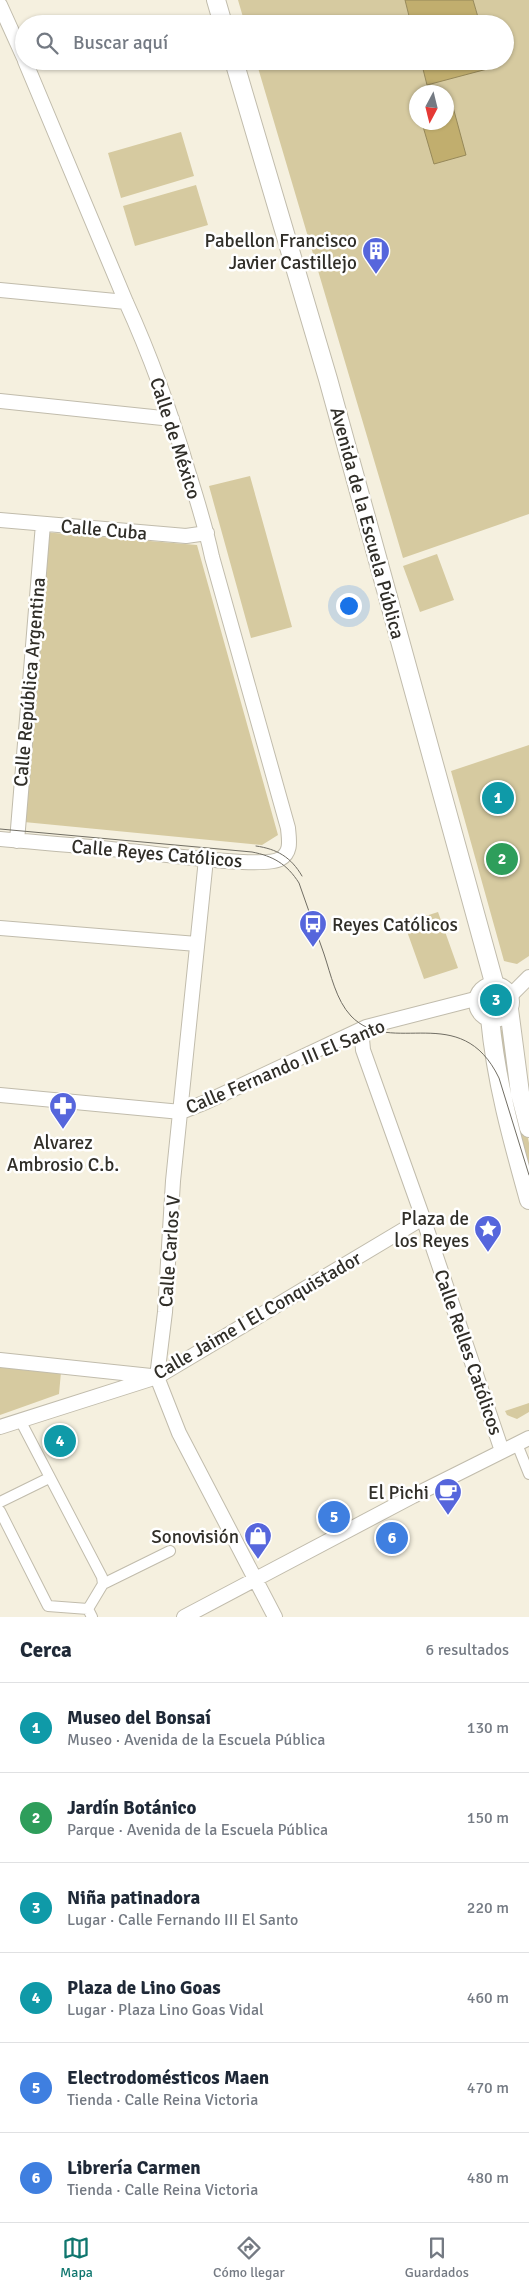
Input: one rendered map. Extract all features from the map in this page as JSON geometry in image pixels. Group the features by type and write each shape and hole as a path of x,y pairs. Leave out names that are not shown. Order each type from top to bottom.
{"street":[{"path":"216,0 220,15"},
{"name":"Calle de México","path":"0,4 15,39"},
{"name":"Calle de México","path":"28,70 143,338 172,419 207,534 214,566 288,828"},
{"name":"Avenida de la Escuela Pública","path":"237,70 328,380 504,997 520,1093 529,1128"},
{"path":"0,290 126,302"},
{"path":"0,401 172,419"},
{"name":"Calle Cuba","path":"0,520 186,536 207,534"},
{"name":"Calle República Argentina","path":"17,841 43,524"},
{"name":"Calle Reyes Católicos","path":"0,839 206,859 268,862 279,860 289,850 288,828"},
{"name":"Calle Carlos V","path":"206,859 173,1181 165,1312 157,1377 179,1433 275,1617"},
{"path":"0,928 197,944"},
{"path":"504,997 485,990 478,998 479,1007 490,1018 501,1017 504,997 529,977"},
{"name":"Calle Fernando III El Santo","path":"0,1095 181,1112 366,1027 478,998"},
{"path":"490,1018 496,1070 504,1110 529,1200"},
{"name":"Calle Relles Católicos","path":"366,1027 362,1039 363,1050 423,1218 502,1451"},
{"name":"Calle Jaime I El Conquistador","path":"0,1427 157,1377 423,1218"},
{"path":"0,1360 157,1377"},
{"path":"0,1511 48,1606 90,1613 103,1584 102,1577 20,1420"},
{"path":"184,1617 523,1441 529,1474"},
{"path":"0,1502 49,1478"},
{"path":"103,1584 170,1551"}],"shaded area":[{"path":"238,0 405,0 409,15 242,15"},
{"path":"405,0 473,0 477,15 409,15"},
{"path":"473,0 529,0 529,514 403,558 259,70 423,70 427,84 480,70 514,70 514,15 477,15"},
{"path":"423,70 483,70 427,85"},
{"path":"454,111 466,155 434,164 424,130 454,130"},
{"path":"181,132 194,176 121,198 108,153"},
{"path":"196,185 208,225 135,246 123,206"},
{"path":"250,476 292,627 251,638 209,486"},
{"path":"43,532 197,545 278,835 262,845 24,822"},
{"path":"437,554 454,600 420,612 403,566"},
{"path":"529,745 529,956 517,964 504,961 451,771"},
{"path":"438,912 458,968 424,979 404,923"},
{"path":"499,1030 503,1030 529,1143 529,1183 505,1103"},
{"path":"0,1365 61,1372 59,1394 0,1415"},
{"path":"529,1403 529,1412 517,1419 507,1415 505,1411"}],"tram line":[{"path":"0,829 252,852 279,862 290,871 299,883 334,987 346,1010 351,1016 367,1027 386,1032 446,1035 465,1041 483,1054 499,1078 529,1175"},
{"path":"256,846 270,849 283,855 298,869 302,876"}],"place":[{"name":"Pabellon Francisco Javier Castillejo","path":"376,275"},
{"name":"Museo del Bonsaí","path":"498,798"},
{"name":"Jardín Botánico","path":"502,859"},
{"name":"Reyes Católicos","path":"313,948"},
{"name":"Niña patinadora","path":"496,1000"},
{"name":"Alvarez Ambrosio C.b.","path":"63,1130"},
{"name":"Plaza de los Reyes","path":"488,1253"},
{"name":"Plaza de Lino Goas","path":"60,1441"},
{"name":"El Pichi","path":"448,1516"},
{"name":"Electrodomésticos Maen","path":"334,1517"},
{"name":"Librería Carmen","path":"392,1538"},
{"name":"Sonovisión","path":"258,1560"}]}
